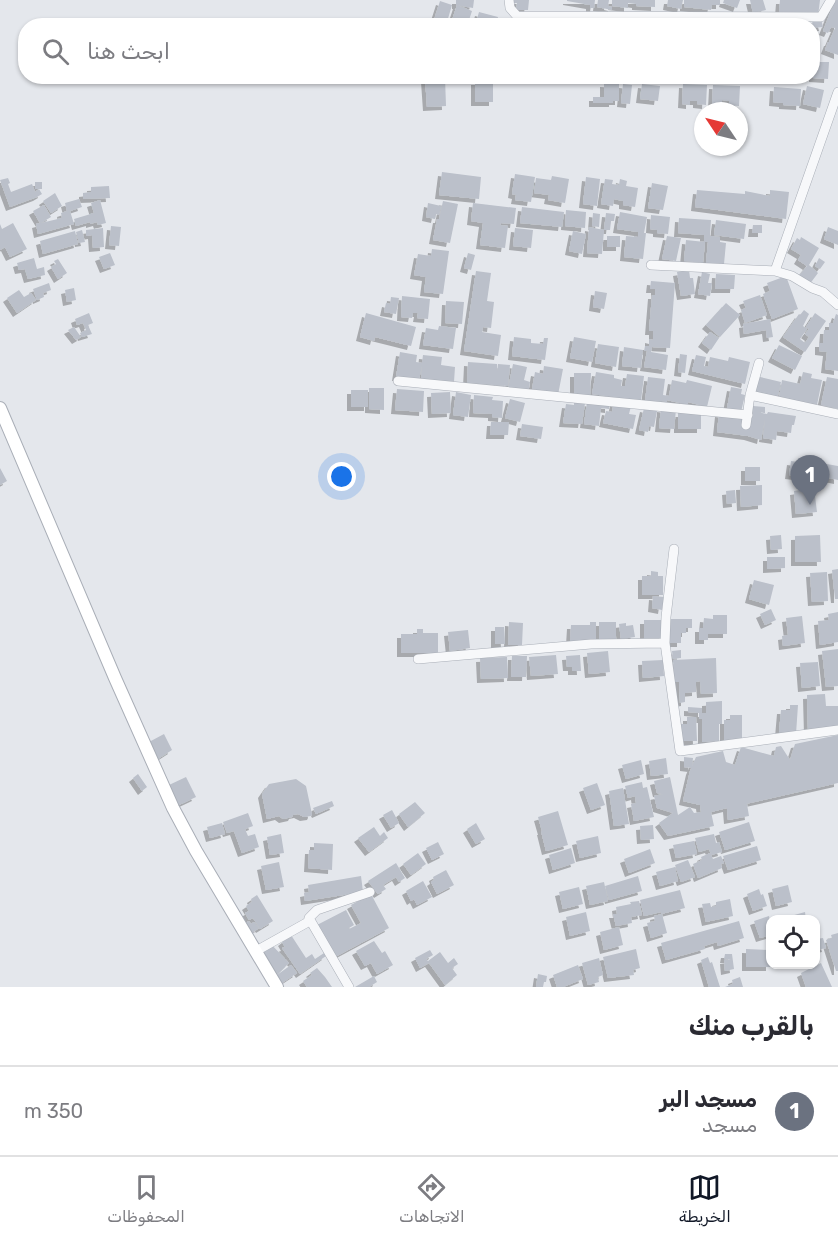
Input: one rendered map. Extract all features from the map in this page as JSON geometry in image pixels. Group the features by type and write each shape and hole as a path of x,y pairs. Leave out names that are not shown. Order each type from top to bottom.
{"main road":[{"path":"0,408 114,678 173,808 277,987"}],"street":[{"path":"509,0 510,8 517,16 786,17 821,17 831,0"},
{"path":"775,272 838,92"},
{"path":"651,265 775,272 792,276 823,292 838,305"},
{"path":"746,425 750,395 759,363"},
{"path":"398,381 748,415"},
{"path":"750,395 838,414"},
{"path":"674,549 665,643 680,751 838,730"},
{"path":"418,659 591,644 665,643"},
{"path":"256,951 308,922 317,910 370,892"},
{"path":"309,918 349,987"}],"building":[{"path":"456,0 474,0 473,8 456,5"},
{"path":"513,0 529,0 528,10 516,10 517,3 513,3"},
{"path":"567,0 595,0 594,8 590,8 590,5"},
{"path":"598,0 609,0 608,6 612,7 612,10 597,7"},
{"path":"612,0 655,0 655,7 628,3 628,8 612,6"},
{"path":"668,0 683,0 681,9 667,6"},
{"path":"684,0 720,0 720,5 712,5 711,10 684,7"},
{"path":"724,0 740,0 737,8 723,3"},
{"path":"750,0 763,0 766,10 753,13"},
{"path":"780,0 820,0 818,16 779,12"},
{"path":"835,0 838,0 838,55 825,50 835,28 831,27 828,33 823,31"},
{"path":"440,1 452,5 448,18 435,18"},
{"path":"457,5 472,11 470,18 453,18"},
{"path":"479,12 498,17 498,18 477,18"},
{"path":"820,62 829,62 828,79 820,78"},
{"path":"425,84 445,84 446,106 427,107"},
{"path":"475,84 493,84 493,102 475,102"},
{"path":"604,84 619,84 619,101 593,103 593,97 604,97"},
{"path":"623,84 632,85 630,104 621,103"},
{"path":"642,84 660,86 658,101 640,99"},
{"path":"683,84 707,85 706,102 690,101 690,105 682,104"},
{"path":"713,85 740,86 739,102 722,100 722,102 712,102"},
{"path":"807,86 824,90 820,108 803,104"},
{"path":"774,87 801,89 800,106 773,102"},
{"path":"442,172 481,177 479,199 439,195"},
{"path":"515,174 535,177 531,202 515,200 516,195 512,194"},
{"path":"552,176 569,179 565,203 548,200 549,195 534,193 536,178 551,180"},
{"path":"586,177 600,179 597,206 583,204"},
{"path":"8,178 11,192 32,184 35,192 39,189 42,194 10,207 0,180"},
{"path":"605,179 613,180 612,184 619,185 620,179 627,181 626,186 638,188 635,207 623,205 623,201 614,199 613,206 601,204"},
{"path":"35,182 42,182 42,189 35,189"},
{"path":"652,183 668,186 663,210 648,208"},
{"path":"109,186 110,198 83,199 83,193 91,192 91,187"},
{"path":"697,190 745,194 745,191 770,196 770,190 789,192 786,219 695,207"},
{"path":"55,193 62,206 51,213 43,201"},
{"path":"79,199 82,207 70,211 74,224 38,234 36,224 40,223 33,211 44,205 51,217 41,223 62,218 61,213 67,211 65,203"},
{"path":"100,200 106,223 98,225 97,222 90,224 90,222 76,226 74,219 94,213 91,203"},
{"path":"443,201 458,204 450,243 433,240"},
{"path":"428,203 441,206 439,215 436,214 435,219 426,217"},
{"path":"473,203 516,208 514,224 501,223 500,225 508,226 505,248 480,245 483,223 471,221"},
{"path":"522,207 564,212 562,227 520,223"},
{"path":"566,210 586,212 585,228 565,226"},
{"path":"620,212 647,217 643,259 624,257 626,236 638,237 638,232 617,229"},
{"path":"593,213 600,214 599,227 592,226"},
{"path":"606,213 615,214 610,230 604,230"},
{"path":"651,215 670,217 668,234 657,233 657,230 650,229"},
{"path":"679,218 711,220 710,236 720,237 720,242 726,243 724,264 706,263 708,242 704,242 704,235 678,233"},
{"path":"716,220 746,224 744,239 714,235"},
{"path":"13,223 27,249 10,257 5,247 0,250 0,224 2,229"},
{"path":"753,225 762,225 762,233 752,233"},
{"path":"111,226 121,227 119,246 109,245"},
{"path":"589,227 604,230 602,254 587,253"},
{"path":"828,227 838,231 838,245 824,239"},
{"path":"103,228 104,247 93,248 92,235 86,236 86,230"},
{"path":"515,228 533,230 531,248 513,246"},
{"path":"82,230 85,242 79,243 76,232"},
{"path":"75,231 78,244 43,254 40,241"},
{"path":"573,231 586,234 582,254 569,251"},
{"path":"607,236 620,236 620,247 607,247"},
{"path":"667,236 681,238 676,261 662,259"},
{"path":"801,237 819,248 809,265 818,273 809,285 798,277 807,266 798,260 801,255 791,249 797,238 800,240"},
{"path":"686,240 705,242 703,263 684,261"},
{"path":"432,249 449,251 443,294 424,292 426,277 414,275 418,254 431,256"},
{"path":"110,253 115,265 104,269 99,257"},
{"path":"468,253 475,255 471,270 464,268"},
{"path":"34,258 37,269 44,267 45,275 28,279 25,269 19,270 17,263"},
{"path":"819,258 825,262 820,269 815,266"},
{"path":"58,259 67,273 58,279 51,267"},
{"path":"689,270 690,278 693,278 695,294 681,296 677,272"},
{"path":"476,271 491,273 487,301 494,302 491,328 483,327 482,332 501,335 498,356 464,351"},
{"path":"702,272 710,274 708,283 712,283 710,296 698,294"},
{"path":"716,274 735,275 734,289 715,289"},
{"path":"786,276 798,309 772,319 763,294 770,291 767,283"},
{"path":"651,281 675,283 670,348 652,347 651,352 668,355 666,370 644,367 647,351 644,351 645,346 649,346 649,339 653,340 653,331 649,331 652,295 655,295 655,289 650,289"},
{"path":"49,283 51,290 43,293 44,297 37,300 33,289"},
{"path":"74,288 76,300 67,302 65,290"},
{"path":"19,290 24,297 31,293 36,300 17,313 7,298"},
{"path":"595,291 607,293 604,309 593,307"},
{"path":"760,295 767,315 745,323 741,310 746,308 743,301"},
{"path":"402,296 430,299 428,319 417,318 418,313 413,313 412,318 401,317"},
{"path":"391,297 399,298 396,314 384,312 386,303 390,304"},
{"path":"446,301 464,302 462,324 445,323"},
{"path":"726,303 740,315 720,337 706,325"},
{"path":"804,310 809,314 803,326 807,329 800,339 805,343 809,337 805,334 809,329 806,327 815,313 826,321 805,352 783,337"},
{"path":"89,313 93,323 88,325 92,334 82,337 80,333 86,330 83,323 77,325 75,319"},
{"path":"366,313 416,327 411,346 375,337 374,341 360,337"},
{"path":"836,314 838,315 838,371 825,369 827,352 819,351 819,343 823,343 824,330 829,330 829,323 833,323"},
{"path":"770,319 773,337 767,338 766,330 744,334 743,324"},
{"path":"439,326 456,328 453,349 423,345 426,328 438,330"},
{"path":"74,327 81,337 76,340 68,330"},
{"path":"710,332 719,338 711,350 702,343"},
{"path":"514,337 531,339 531,343 543,344 544,338 548,338 545,360 512,356"},
{"path":"574,337 596,341 592,362 570,358"},
{"path":"598,344 619,347 616,367 595,363"},
{"path":"779,345 802,356 795,370 772,358"},
{"path":"624,347 643,350 641,368 622,366"},
{"path":"400,352 417,355 416,362 422,363 423,355 442,357 441,365 455,367 454,382 421,379 422,365 419,380 396,377"},
{"path":"680,354 687,355 685,373 678,372"},
{"path":"696,355 706,357 704,366 708,367 710,357 728,361 729,357 750,362 745,384 692,371"},
{"path":"468,362 497,364 497,372 498,364 510,365 508,386 467,383"},
{"path":"513,364 527,367 524,380 530,382 528,394 508,389"},
{"path":"544,366 563,369 558,395 532,389 535,372 543,374"},
{"path":"596,372 614,375 614,378 622,380 621,386 625,386 627,374 644,376 641,401 592,394"},
{"path":"803,372 812,374 811,378 822,380 817,405 779,397 782,380 800,384"},
{"path":"574,373 591,373 590,396 574,396"},
{"path":"756,376 781,382 777,400 752,394"},
{"path":"648,377 665,379 663,395 669,396 672,380 686,383 687,380 712,386 707,407 688,402 688,405 667,400 667,402 661,401 660,403 645,401"},
{"path":"827,377 838,379 838,409 821,405"},
{"path":"731,387 742,389 741,394 745,395 741,412 727,408"},
{"path":"369,388 384,388 384,410 369,409"},
{"path":"397,389 424,391 423,412 395,410"},
{"path":"351,390 368,390 368,407 351,407"},
{"path":"450,392 451,413 432,414 431,393"},
{"path":"456,392 471,395 468,417 453,415"},
{"path":"474,395 493,397 492,400 503,401 502,418 492,417 492,414 473,413"},
{"path":"510,399 525,403 520,422 505,418"},
{"path":"574,402 585,403 582,424 563,423 566,404 574,405"},
{"path":"587,402 609,405 609,409 601,408 599,426 584,424"},
{"path":"614,402 631,406 629,414 636,415 633,429 603,423 606,411 612,412"},
{"path":"753,406 765,407 765,413 757,412 767,414 768,412 796,416 791,433 777,431 776,440 763,438 765,419 761,440 717,432 719,413 743,416 742,428 749,429"},
{"path":"644,408 657,411 654,427 649,426 648,432 639,430"},
{"path":"661,408 676,410 674,429 659,428"},
{"path":"678,413 701,413 701,429 678,429"},
{"path":"491,422 509,422 508,435 490,435"},
{"path":"522,424 543,427 541,439 520,436"},
{"path":"791,461 815,464 813,478 789,475"},
{"path":"821,463 838,466 838,480 818,476"},
{"path":"745,467 760,467 760,481 745,481"},
{"path":"0,468 7,481 0,485"},
{"path":"762,485 762,505 741,507 740,486"},
{"path":"814,488 817,512 796,514 794,491"},
{"path":"735,490 736,503 727,504 726,491"},
{"path":"781,535 782,549 771,550 770,536"},
{"path":"820,535 821,562 795,562 795,536"},
{"path":"767,557 785,557 785,568 767,569"},
{"path":"838,569 838,599 835,599 832,570"},
{"path":"651,571 658,572 658,576 663,576 663,595 642,595 642,576 651,576"},
{"path":"827,572 828,601 812,602 810,573"},
{"path":"754,580 774,585 769,605 749,599"},
{"path":"653,596 664,597 662,610 652,608"},
{"path":"771,609 776,620 765,625 760,614"},
{"path":"838,612 838,642 820,645 818,621 829,620 828,614"},
{"path":"713,615 727,615 727,634 708,634 708,640 699,640 699,628 703,628 704,618 713,619"},
{"path":"802,616 805,643 783,646 782,636 788,635 786,618"},
{"path":"669,619 692,619 692,628 686,628 686,633 681,633 681,643 669,643"},
{"path":"644,620 663,620 663,638 644,639"},
{"path":"509,622 523,623 522,645 508,645"},
{"path":"590,622 596,622 596,641 570,641 571,625 590,625"},
{"path":"599,622 616,622 616,640 599,640"},
{"path":"626,623 626,626 633,625 635,637 621,639 619,624"},
{"path":"495,627 504,627 505,644 495,644"},
{"path":"417,629 423,629 423,633 438,633 438,653 401,653 401,634 417,634"},
{"path":"468,630 470,648 450,651 448,632"},
{"path":"838,649 838,686 826,687 822,651"},
{"path":"681,650 681,658 673,659 672,651"},
{"path":"608,651 610,672 589,674 587,653"},
{"path":"556,655 558,674 531,676 529,657"},
{"path":"580,655 581,671 572,671 572,667 567,667 566,656"},
{"path":"512,656 527,656 526,677 511,677"},
{"path":"507,657 508,678 481,679 480,658"},
{"path":"716,658 717,693 701,694 700,681 696,682 696,692 685,693 685,702 680,703 679,682 674,682 673,660"},
{"path":"663,660 664,676 643,678 642,661"},
{"path":"818,662 820,686 802,688 800,663"},
{"path":"825,694 826,706 838,706 838,729 808,730 807,695"},
{"path":"722,701 719,741 702,742 702,719 699,719 699,713 688,712 688,707 702,708 702,713 706,713 706,702"},
{"path":"790,705 798,705 796,734 779,733 781,710 790,710"},
{"path":"730,715 742,715 742,740 724,740 724,720 730,720"},
{"path":"687,717 696,717 697,741 681,741 681,724 687,724"},
{"path":"164,734 172,750 158,759 149,742"},
{"path":"838,735 838,783 741,805 747,804 749,816 728,820 727,808 711,812 714,826 668,836 659,823 673,813 657,808 654,796 663,794 657,793 654,781 670,777 678,815 690,807 694,813 701,812 700,805 683,801 696,757 723,751 726,762 735,765 741,747 774,756 776,747 781,746 790,760 795,744"},
{"path":"684,757 693,758 692,768 684,767"},
{"path":"666,758 668,774 651,776 649,761"},
{"path":"641,760 644,774 626,779 622,765"},
{"path":"138,774 147,787 142,791 133,778"},
{"path":"186,777 196,797 179,805 169,785"},
{"path":"296,779 306,786 311,816 304,817 298,814 283,819 279,816 267,819 262,794 269,784"},
{"path":"642,782 643,788 647,787 654,817 634,821 631,804 636,803 635,796 628,798 625,786"},
{"path":"597,783 605,805 591,810 583,788"},
{"path":"623,788 629,824 614,826 609,791"},
{"path":"332,801 334,806 316,814 313,808"},
{"path":"415,802 425,813 408,827 399,814"},
{"path":"392,810 399,823 391,828 383,815"},
{"path":"558,811 568,845 546,851 538,817"},
{"path":"248,813 253,826 245,829 248,836 255,834 259,847 242,853 234,831 227,833 223,822"},
{"path":"749,822 755,841 725,850 719,832"},
{"path":"222,823 225,834 210,838 207,827"},
{"path":"476,823 485,839 476,844 467,829"},
{"path":"653,825 654,839 641,840 640,826"},
{"path":"374,827 380,836 384,832 388,838 369,852 358,838"},
{"path":"281,834 284,853 270,855 267,837"},
{"path":"714,834 716,843 719,842 722,852 711,855 713,859 721,856 724,863 721,864 722,868 698,878 693,864 702,860 701,857 711,854 709,849 699,852 695,838"},
{"path":"598,836 601,853 580,858 576,841"},
{"path":"694,841 697,854 676,858 673,845"},
{"path":"438,842 444,854 432,860 426,848"},
{"path":"314,843 333,844 332,870 308,868 309,850 314,850"},
{"path":"757,846 761,860 728,870 723,856"},
{"path":"571,848 575,863 553,870 549,855"},
{"path":"650,849 655,863 629,873 624,859"},
{"path":"418,853 426,864 411,875 403,864"},
{"path":"688,860 695,877 681,882 675,865"},
{"path":"279,862 284,887 266,890 261,866"},
{"path":"396,863 405,878 399,882 396,877 383,885 386,889 378,894 368,881"},
{"path":"675,867 678,881 660,886 656,872"},
{"path":"446,870 454,885 437,894 431,882 434,880 433,877"},
{"path":"361,876 363,892 305,901 304,893 309,892 308,885"},
{"path":"638,876 642,891 609,900 605,886"},
{"path":"423,881 432,897 417,905 414,899 411,901 406,891"},
{"path":"604,882 608,901 590,905 586,886"},
{"path":"788,885 792,902 776,906 772,889"},
{"path":"579,887 583,904 563,909 559,892"},
{"path":"759,889 767,906 753,911 747,894"},
{"path":"680,890 685,908 644,916 640,900"},
{"path":"371,894 389,928 335,957 317,925 346,910 354,925 349,929 361,923 351,905"},
{"path":"257,895 273,921 260,929 253,918 249,920 245,913 249,911 246,906"},
{"path":"730,899 733,916 706,922 702,904 710,903 711,907 716,906 716,902"},
{"path":"639,901 642,915 631,917 632,923 616,926 613,914 617,914 616,907"},
{"path":"586,912 590,931 570,936 566,917"},
{"path":"662,914 667,933 651,938 647,923 655,921 654,916"},
{"path":"766,917 766,936 760,938 754,921"},
{"path":"249,921 251,924 254,922 259,928 252,933 245,923"},
{"path":"739,921 744,938 718,946 717,942 704,946 705,949 666,960 661,943"},
{"path":"619,927 623,945 604,950 600,932"},
{"path":"838,933 838,971 836,971 826,940"},
{"path":"291,935 306,958 312,954 315,959 324,953 326,956 300,974 282,948 285,947 282,942"},
{"path":"820,938 823,938 826,948 820,949"},
{"path":"374,941 382,953 385,951 393,965 377,974 371,963 365,966 356,951"},
{"path":"270,943 289,963 278,974 259,954"},
{"path":"636,949 640,968 633,970 634,975 608,978 603,957"},
{"path":"746,949 766,950 766,967 746,967"},
{"path":"430,950 433,955 426,959 428,961 440,952 448,963 454,958 458,964 452,968 457,975 445,985 429,963 420,968 415,958"},
{"path":"725,954 732,954 734,969 725,971 724,960 731,959 724,959"},
{"path":"708,957 710,963 712,962 720,987 709,987 701,960"},
{"path":"599,958 603,975 598,977 599,982 588,985 582,963"},
{"path":"820,964 832,987 806,987 801,973 809,969 820,969"},
{"path":"291,965 297,973 279,985 274,977"},
{"path":"578,965 583,979 557,987 553,975"},
{"path":"317,968 332,987 307,987 303,981"},
{"path":"538,974 547,976 543,987 536,987"},
{"path":"374,976 377,982 369,987 355,987"},
{"path":"740,977 743,987 725,987 733,984 732,980"}],"place":[{"name":"مسجد البر","path":"810,505"}]}
